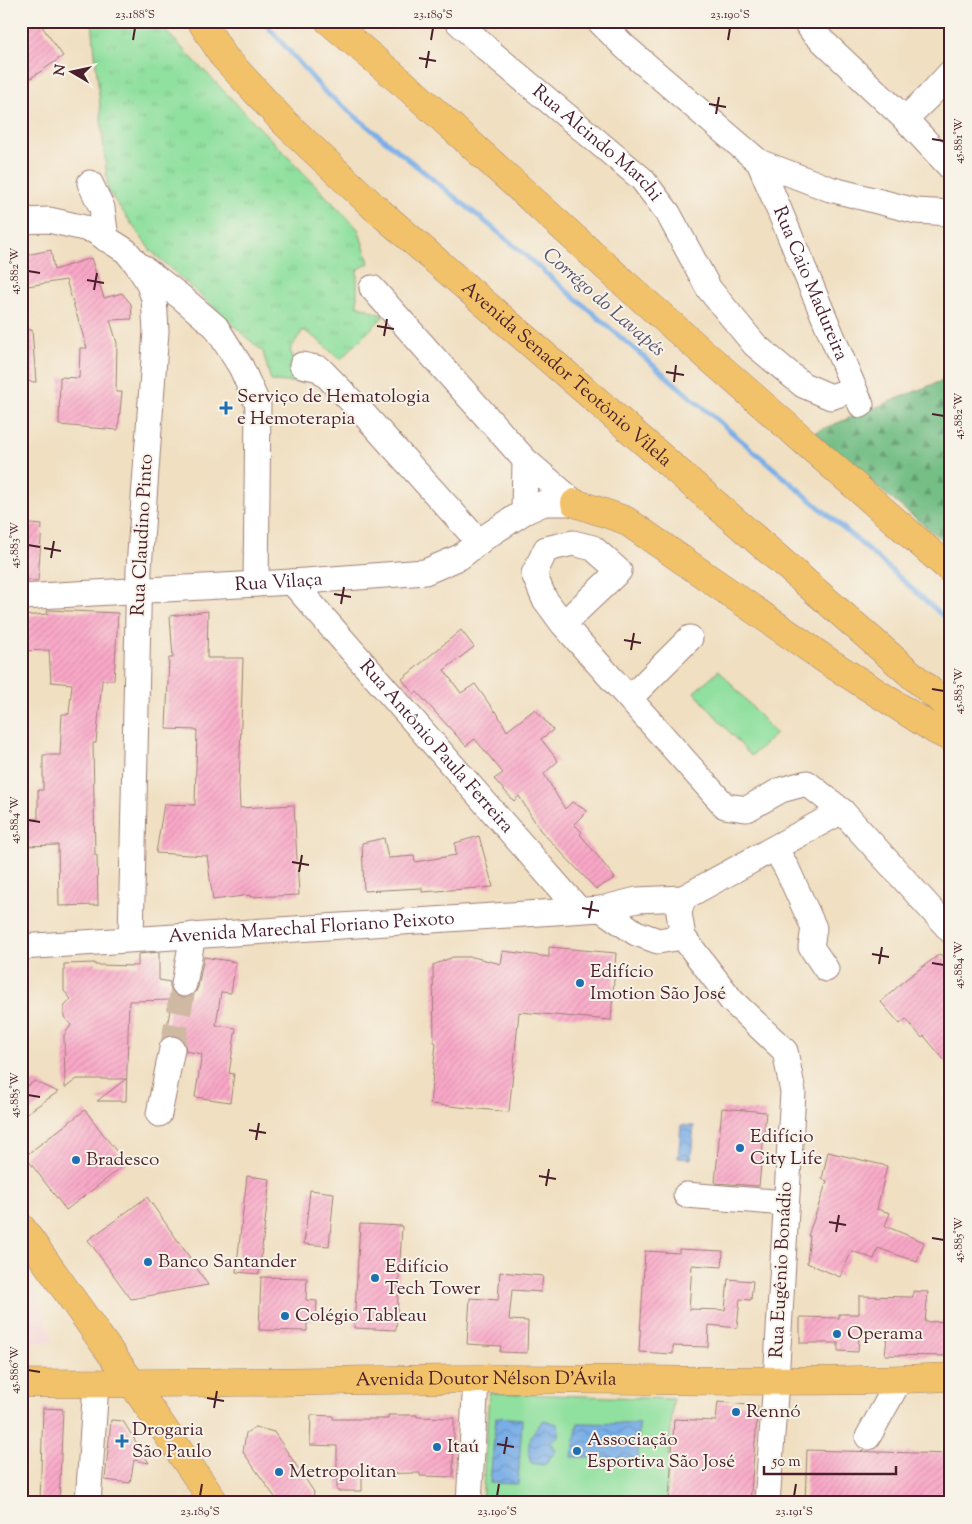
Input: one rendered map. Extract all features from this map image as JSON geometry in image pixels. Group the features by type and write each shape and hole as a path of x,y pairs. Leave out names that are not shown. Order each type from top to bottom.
{"main road":[{"path":"182,21 224,57"},
{"name":"Avenida Senador Teotônio Vilela","path":"201,21 224,57 284,122 373,206 951,709"},
{"path":"329,21 412,91 633,291 951,570"},
{"path":"575,503 625,520 829,662 935,730 951,738"},
{"path":"21,1227 216,1503"},
{"name":"Avenida Doutor Nélson D'Ávila","path":"21,1383 96,1384 476,1379 776,1381 951,1377"}],"street":[{"name":"Rua Alcindo Marchi","path":"457,21 487,49 642,179 668,213 709,289 755,345 803,385 831,397 857,397"},
{"name":"Rua Caio Madureira","path":"599,21 626,47 759,162 830,189 916,211 951,213"},
{"path":"805,21 813,32 905,119 951,168"},
{"path":"905,119 951,72"},
{"name":"Rua Caio Madureira","path":"759,162 857,397"},
{"path":"90,183 102,208 106,238"},
{"name":"Rua Claudino Pinto","path":"21,221 49,220 93,230 126,251 147,280 154,298 156,331 139,591 131,939"},
{"path":"136,263 181,297 216,327 241,366 258,405 256,584"},
{"path":"372,288 525,460 575,503"},
{"path":"302,365 320,369 361,411 479,542"},
{"path":"524,512 525,460"},
{"name":"Rua Vilaça","path":"21,597 292,582 425,572 460,557 524,512 544,503 575,503"},
{"name":"Rua Antônio Paula Ferreira","path":"292,582 590,910"},
{"path":"564,624 725,806 747,809 781,790 807,783 842,812 951,931"},
{"path":"630,698 690,638"},
{"name":"Avenida Marechal Floriano Peixoto","path":"21,946 590,910 637,900 683,898 842,812"},
{"path":"775,848 787,869 814,928 811,947 826,970"},
{"name":"Rua Eugênio Bonádio","path":"683,898 679,913 683,937 732,1001 785,1051 793,1092 776,1381 766,1503"},
{"path":"590,910 636,933 658,941 683,937"},
{"path":"184,984 193,934"},
{"path":"159,1114 172,1049"},
{"path":"686,1195 786,1203"},
{"path":"469,1503 476,1379"},
{"path":"868,1436 900,1379"},
{"path":"88,1503 96,1384"}],"shaded area":[{"path":"21,1280 36,1294 53,1341 21,1345"}],"green space":[{"path":"92,21 156,21 358,229 369,263 357,270 357,305 384,316 340,360 317,339 303,330 290,350 304,383 271,381 263,352 151,251 108,191"},
{"path":"951,377 951,547 834,452 815,432"},
{"path":"719,670 776,734 751,756 694,692"},
{"name":"Associação Esportiva São José","path":"489,1393 673,1399 666,1503 482,1503"}],"water":[{"path":"681,1125 694,1126 691,1159 678,1158"},
{"path":"496,1417 522,1419 518,1484 490,1483"},
{"path":"544,1420 557,1424 560,1435 551,1441 556,1451 544,1465 531,1463 529,1445 535,1429"},
{"path":"578,1423 639,1424 638,1458 572,1457"}],"building":[{"path":"21,21 46,21 43,28 63,56 21,85"},
{"path":"51,250 54,270 91,258 104,298 122,293 131,304 132,319 110,320 117,343 116,392 122,392 118,430 59,425 60,377 79,378 80,348 87,348 66,280 21,287 21,256"},
{"path":"21,330 32,330 36,382 21,381"},
{"path":"21,523 42,525 38,581 21,579"},
{"path":"47,610 118,613 114,680 102,680 96,743 93,743 98,905 59,906 58,845 21,846 21,819 38,819 38,790 43,790 43,755 60,755 62,714 69,714 72,684 51,682 49,650 21,651 21,616 48,614"},
{"path":"208,611 207,658 243,658 240,808 294,805 299,895 250,897 250,895 213,900 207,856 156,853 164,804 195,805 197,730 166,729 169,658 173,658 170,616"},
{"path":"461,630 474,647 444,670 461,693 475,684 496,711 507,731 535,709 553,730 541,739 558,761 544,774 565,809 572,802 587,811 574,824 582,832 580,834 615,878 596,889 540,830 519,796 514,801 494,779 503,773 475,739 466,746 417,692 414,694 402,679"},
{"path":"479,836 493,887 422,892 422,888 364,891 362,843 384,838 388,858 414,856 415,862 456,855 455,843"},
{"path":"549,947 616,953 611,1020 519,1012 509,1112 430,1104 436,1043 434,1042 433,965 453,957 473,957 501,964 503,951 549,957"},
{"path":"159,952 159,980 170,982 170,988 174,995 182,998 189,997 195,993 204,957 236,962 231,993 221,992 216,1025 236,1028 229,1073 234,1074 230,1102 195,1097 202,1054 186,1051 185,1044 181,1038 175,1035 165,1037 172,1000 129,1001 126,1101 97,1101 126,1079 77,1079 65,1088 64,1035 71,1025 64,1017 64,1007 71,999 64,991 64,964 95,963 95,965 138,966 138,954"},
{"path":"940,954 951,967 951,1068 924,1036 922,1038 906,1019 900,1024 881,1002 906,979"},
{"path":"35,1081 58,1092 21,1117 21,1090"},
{"name":"Edifício City Life","path":"722,1108 766,1112 759,1186 715,1183"},
{"name":"Bradesco","path":"85,1110 126,1164 66,1210 25,1156"},
{"path":"828,1152 887,1166 877,1209 890,1213 885,1226 924,1242 917,1262 878,1248 874,1259 852,1251 840,1277 807,1263 810,1236 808,1236 827,1181 822,1179"},
{"path":"247,1176 270,1179 259,1274 236,1272"},
{"path":"310,1190 334,1193 329,1246 304,1244"},
{"name":"Banco Santander","path":"147,1197 208,1285 131,1299 88,1240"},
{"name":"Edifício Tech Tower","path":"360,1224 402,1226 396,1330 354,1328"},
{"path":"679,1249 723,1251 722,1267 692,1265 689,1309 725,1310 728,1279 753,1281 751,1300 740,1299 737,1328 709,1325 708,1347 673,1346 673,1354 639,1352 645,1251 679,1253"},
{"path":"500,1272 543,1276 541,1292 512,1290 509,1320 528,1321 527,1353 500,1352 501,1346 467,1344 470,1298 498,1300"},
{"path":"261,1277 307,1278 306,1300 317,1301 316,1321 307,1321 307,1331 259,1330"},
{"path":"913,1291 928,1292 925,1322 951,1321 951,1356 885,1355 887,1337 859,1336 858,1352 838,1351 838,1343 800,1343 800,1317 839,1318 839,1314 859,1314 859,1296 913,1297"},
{"path":"718,1402 758,1406 750,1503 669,1503 674,1419 716,1421"},
{"path":"43,1408 63,1409 59,1503 40,1503"},
{"path":"311,1415 333,1416 333,1419 388,1419 388,1415 454,1418 453,1477 420,1476 420,1473 362,1474 362,1491 337,1491 337,1446 310,1445"},
{"name":"Drogaria São Paulo","path":"111,1420 123,1421 149,1463 134,1460 130,1483 105,1480"},
{"name":"Metropolitan","path":"255,1427 274,1432 314,1492 312,1503 279,1503 243,1452 246,1433"},
{"path":"807,1450 951,1454 951,1503 805,1503"}],"waterway":[{"name":"Corrégo do Lavapés","path":"263,21 324,91 498,232 848,532 951,623"}],"tunnel":[{"path":"172,1049 184,984"}],"place":[{"name":"Serviço de Hematologia e Hemoterapia","path":"226,408"},
{"name":"Edifício Imotion São José","path":"580,983"},
{"name":"Edifício City Life","path":"740,1148"},
{"name":"Bradesco","path":"76,1160"},
{"name":"Banco Santander","path":"148,1262"},
{"name":"Edifício Tech Tower","path":"375,1278"},
{"name":"Colégio Tableau","path":"285,1316"},
{"name":"Operama","path":"837,1334"},
{"name":"Rennó","path":"736,1412"},
{"name":"Drogaria São Paulo","path":"122,1441"},
{"name":"Itaú","path":"437,1447"},
{"name":"Associação Esportiva São José","path":"577,1451"},
{"name":"Metropolitan","path":"279,1472"}]}
